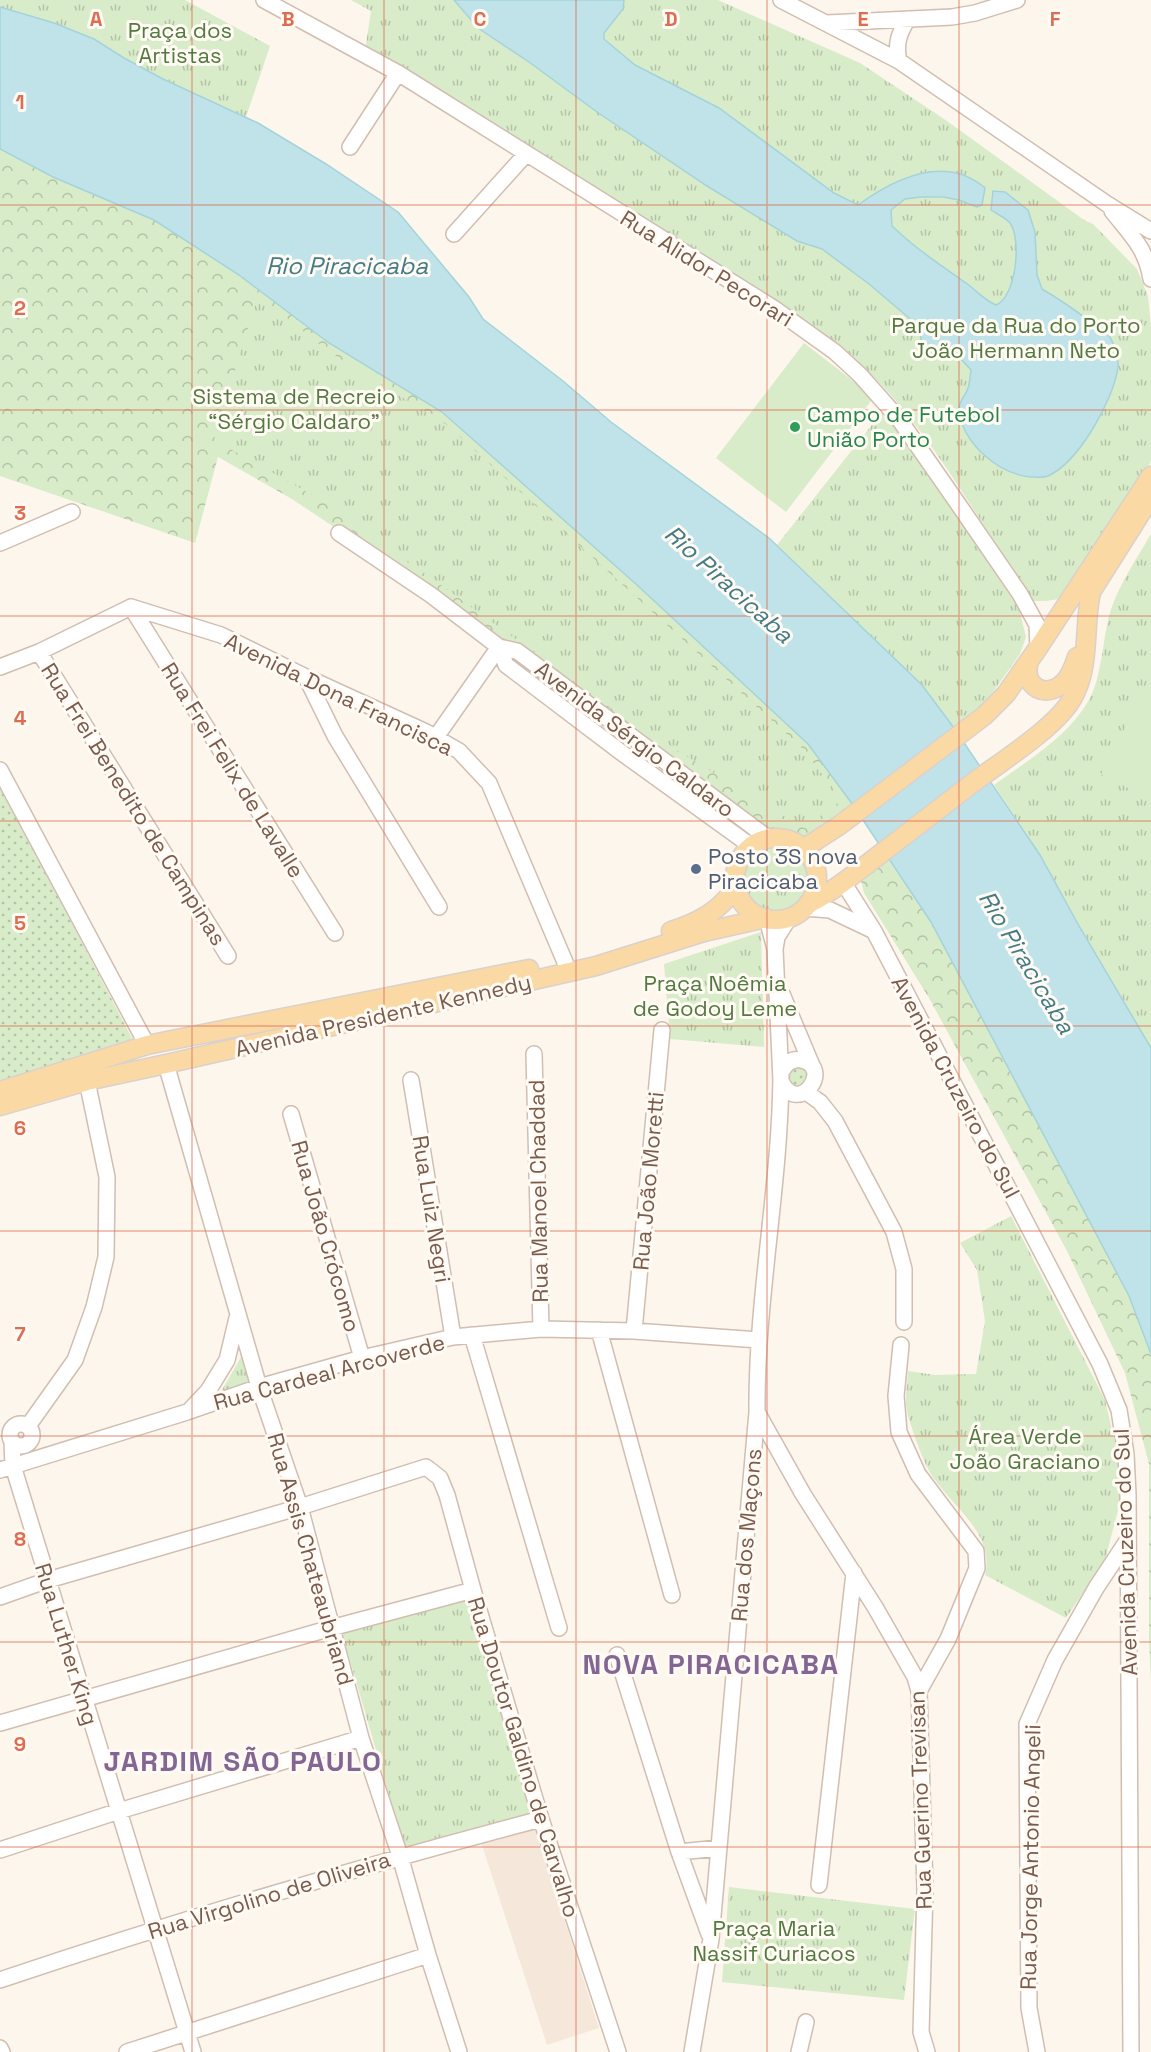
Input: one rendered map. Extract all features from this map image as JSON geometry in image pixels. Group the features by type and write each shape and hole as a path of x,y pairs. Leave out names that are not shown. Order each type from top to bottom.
{"main road":[{"path":"807,853 840,825 984,716 1006,694 1151,476"},
{"path":"843,882 787,840 768,838 751,846 742,855 735,876 740,899 755,914 766,919 778,920 800,910 828,894 1055,720 1072,699 1081,676 1091,592 1151,497"},
{"path":"1034,654 1026,670 1028,677 1036,687 1047,690 1060,686 1071,673 1086,627"},
{"path":"800,910 814,893 817,880 815,868 807,853"},
{"name":"Avenida Presidente Kennedy","path":"0,1091 147,1045 565,962 610,951 684,927 716,910 736,888"},
{"name":"Avenida Presidente Kennedy","path":"0,1106 87,1081 596,966 705,932 766,919"}],"street":[{"name":"Rua Alidor Pecorari","path":"264,0 398,74 801,326 836,352 899,419 1020,594 1037,625 1034,654"},
{"path":"781,0 899,61 1107,204 1151,231"},
{"path":"825,23 952,16 975,13 1017,0"},
{"path":"802,10 848,22 873,37 899,61"},
{"path":"899,61 897,42 908,19"},
{"path":"350,147 398,74"},
{"path":"454,234 526,154"},
{"path":"1107,204 1139,245 1148,261 1151,279"},
{"path":"0,543 72,512"},
{"name":"Avenida Sérgio Caldaro","path":"339,533 431,595 499,647 517,651 768,838"},
{"path":"0,667 39,652 131,607"},
{"name":"Avenida Dona Francisca","path":"131,607 221,635 436,737 459,751 489,783 565,962"},
{"name":"Rua Frei Felix de Lavalle","path":"131,607 335,933"},
{"path":"436,737 499,647"},
{"name":"Avenida Sérgio Caldaro","path":"499,647 506,665 622,753 751,846"},
{"name":"Rua Frei Benedito de Campinas","path":"39,652 228,956"},
{"path":"306,677 335,736 440,907"},
{"path":"0,770 147,1045"},
{"name":"Avenida Cruzeiro do Sul","path":"843,882 874,931 1027,1222 1100,1364 1119,1410 1126,1454 1128,1541 1131,2052"},
{"path":"800,910 830,910 874,931"},
{"name":"Rua dos Maçons","path":"692,2052 711,1939 757,1412 759,1340 780,1124 781,1073 775,949 777,937 800,910"},
{"name":"Rua dos Maçons","path":"766,919 775,949"},
{"name":"Rua dos Maçons","path":"777,982 813,1071 832,1106 835,1121"},
{"name":"Rua João Moretti","path":"634,1331 662,1030"},
{"name":"Rua Manoel Chaddad","path":"534,1054 541,1329"},
{"path":"804,1093 813,1084 813,1071 809,1064 799,1060 789,1062 781,1073 783,1086 791,1093 804,1093 820,1102 835,1121 894,1232 904,1269 904,1322"},
{"name":"Rua Assis Chateaubriand","path":"166,1064 259,1387 300,1507 361,1737 400,1856 459,2052"},
{"name":"Rua Luiz Negri","path":"411,1080 453,1337"},
{"path":"30,1432 75,1360 94,1307 106,1257 107,1177 87,1081"},
{"name":"Rua dos Maçons","path":"780,1124 804,1093"},
{"name":"Rua João Crócomo","path":"291,1114 362,1358"},
{"name":"Rua Cardeal Arcoverde","path":"187,1412 208,1391 228,1360 238,1315"},
{"name":"Rua Cardeal Arcoverde","path":"6,1468 187,1412 259,1387 362,1358 453,1337 541,1329 634,1331 759,1340"},
{"path":"600,1330 672,1595"},
{"path":"472,1335 559,1628"},
{"path":"901,1345 896,1396 899,1432 918,1474 976,1551 977,1568 948,1639 919,1691"},
{"name":"Rua Guerino Trevisan","path":"757,1412 803,1494 854,1573 915,1677 919,1691 925,1890 921,2032 927,2052"},
{"path":"8,1434 12,1428 20,1424 59,1452"},
{"name":"Rua Luther King","path":"8,1434 6,1468 48,1580 193,2052"},
{"name":"Rua Doutor Galdino de Carvalho","path":"300,1507 426,1467 440,1478 447,1495 542,1819 618,2052"},
{"path":"0,1597 48,1580 300,1507"},
{"name":"Rua Jorge Antonio Angeli","path":"1037,2052 1029,2008 1027,1724 1055,1660 1100,1581 1128,1541"},
{"path":"819,1885 854,1573"},
{"path":"1100,1581 1114,1574 1128,1581"},
{"path":"0,1724 331,1628 473,1590"},
{"path":"617,1654 679,1852 711,1939"},
{"path":"0,1850 361,1737"},
{"name":"Rua Virgolino de Oliveira","path":"0,1980 155,1929 400,1856 542,1819"},
{"path":"679,1852 719,1848"},
{"path":"127,2052 428,1955"},
{"path":"799,2052 806,2022"},
{"path":"913,2052 921,2032"},
{"path":"0,2048 2,2052"}],"shaded area":[{"path":"534,1825 599,2028 547,2045 481,1842"}],"green space":[{"name":"Praça dos Artistas","path":"0,0 185,0 270,46 246,117 163,79 94,39 54,23 0,7"},
{"name":"Parque da Rua do Porto João Hermann Neto","path":"351,0 718,0 860,63 947,121 1084,220 1093,224 1137,269 1148,296 1151,327 1151,460 1148,470 1065,598 1034,601 1027,594 927,440 889,393 849,356 806,321 365,51 371,11"},
{"path":"0,149 53,177 154,220 239,275 329,343 442,412 637,585 808,744 853,805 807,841 798,841 762,829 616,734 497,647 409,577 292,499 218,457 195,543 0,476"},
{"name":"Sistema de Recreio “Sérgio Caldaro”","path":"258,295 328,351 447,425 802,748 842,800 804,828 626,719 332,506 214,440"},
{"name":"Campo de Futebol União Porto","path":"804,343 874,397 786,512 716,458"},
{"path":"886,407 1016,596 1026,637 1020,654 993,692 954,728 922,685 777,545"},
{"path":"1151,534 1151,1048 1040,855 994,785 1058,737 1070,726 1089,700 1096,681 1112,605"},
{"path":"1151,678 1151,800 1101,774"},
{"path":"0,786 134,1042 0,1086"},
{"path":"785,848 798,854 807,863 811,869 813,883 811,897 803,908 792,916 771,918 753,908 745,897 743,876 753,858 764,850"},
{"path":"887,858 931,922 1129,1296 1151,1351 1151,1681 1149,1464 1125,1373 1067,1251 929,998 864,893 860,877"},
{"name":"Praça Noêmia de Godoy Leme","path":"761,932 764,1047 670,1039 664,964"},
{"path":"796,1064 810,1072 805,1088 790,1087 786,1072"},
{"name":"Área Verde João Graciano","path":"1011,1216 1105,1400 1118,1455 1120,1503 1105,1560 1066,1618 985,1575 986,1559 977,1531 928,1469 906,1404 908,1371 935,1375 976,1374 985,1321 977,1270 960,1243"},
{"path":"241,1357 252,1384 219,1395"},
{"path":"468,1598 533,1815 405,1850 342,1633"},
{"name":"Praça Maria Nassif Curiacos","path":"729,1887 915,1909 904,2000 722,1982"}],"water":[{"path":"454,0 624,0 623,9 604,33 604,39 635,65 719,108 834,193 858,205 903,179 920,174 953,173 970,178 985,188 982,205 977,207 943,197 905,199 891,210 892,226 928,256 996,305 1003,300 1008,291 1015,267 1014,231 1010,223 991,210 993,191 1005,192 1028,210 1035,232 1037,275 1042,289 1105,332 1116,351 1118,367 1110,396 1083,444 1060,469 1046,477 1018,474 994,463 974,444 962,422 959,406 968,388 971,370 959,357 942,352 931,360 926,359 921,353 920,334 909,318 869,284 822,249 797,241 707,186 597,112 478,28"},
{"name":"Rio Piracicaba","path":"0,7 54,23 94,39 163,79 258,123 326,164 398,212 469,297 483,319 563,381 611,422 769,538 922,685 1040,855 1151,1048 1151,1354 1129,1296 931,922 853,805 808,744 637,585 442,412 329,343 239,275 154,220 53,177 0,149"}],"place":[{"name":"Campo de Futebol União Porto","path":"795,427"},
{"name":"Posto 3S nova Piracicaba","path":"696,869"}],"district":[{"name":"NOVA PIRACICABA","path":"711,1664"},
{"name":"JARDIM SÃO PAULO","path":"243,1761"}]}
